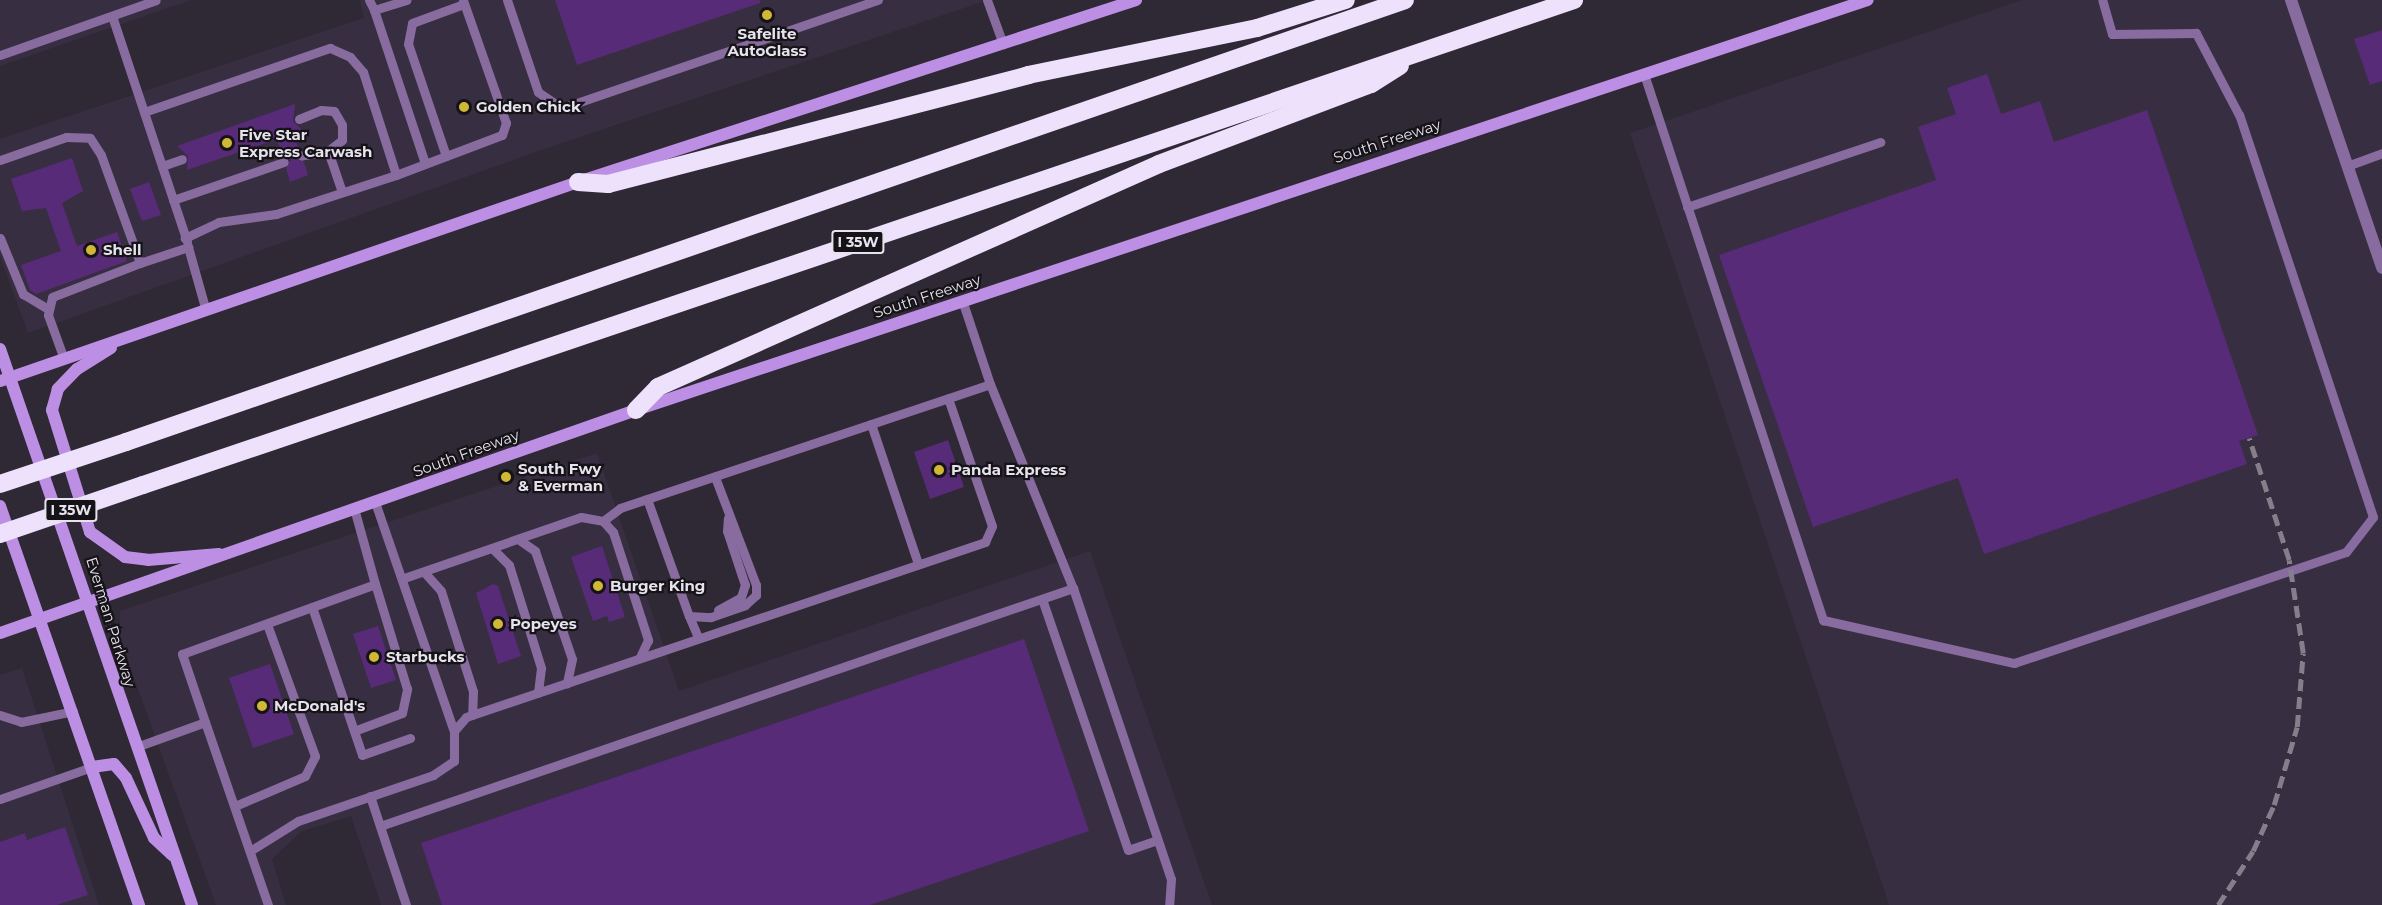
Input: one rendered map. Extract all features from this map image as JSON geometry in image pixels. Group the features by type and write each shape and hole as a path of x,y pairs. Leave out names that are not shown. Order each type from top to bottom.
{"highway":[{"path":"578,182 608,184 1028,75 1257,28 1346,0"},
{"path":"0,484 1405,0"},
{"name":"I 35W","path":"0,534 1574,0"},
{"path":"636,410 658,387 1160,164 1371,84 1422,51"}],"main road":[{"path":"5,379 578,182 1136,0"},
{"name":"South Freeway","path":"0,633 376,505 636,410 1868,0"},
{"path":"127,338 77,369 58,389 52,410 90,531 125,557 148,560 237,553"},
{"name":"Everman Parkway","path":"0,349 5,379 92,603 136,747 192,905"},
{"path":"0,506 139,905"},
{"path":"92,767 114,764 126,778 154,838 176,857"}],"street":[{"path":"2291,0 2382,268"}],"lane":[{"path":"0,55 156,0"},
{"path":"369,0 425,164"},
{"path":"374,10 407,0"},
{"path":"507,0 538,92 562,108 878,0"},
{"path":"987,0 1003,44"},
{"path":"1644,74 1823,620 2014,663 2346,552 2373,517 2239,115 2196,33 2112,34 2102,0"},
{"path":"64,359 48,309 52,297 59,293 140,263 187,242 219,222 276,214 396,175 502,135 507,123 463,2 412,23 408,44 446,156"},
{"path":"111,16 187,242 206,311"},
{"path":"144,112 330,48 350,57 363,72 396,175"},
{"path":"299,119 321,110 334,111 342,125 342,140 328,151 301,156"},
{"path":"0,160 66,137 90,138 101,154 140,263"},
{"path":"1687,207 1880,142"},
{"path":"328,151 342,192"},
{"path":"2348,166 2382,153"},
{"path":"162,166 182,159"},
{"path":"173,200 284,162"},
{"path":"0,238 23,294 48,309"},
{"path":"963,303 990,384 1072,588 1171,879 1169,905"},
{"path":"603,521 620,508 990,384"},
{"path":"454,730 472,715 985,542 991,536 992,526 948,398"},
{"path":"871,424 918,564"},
{"path":"689,616 706,617 745,605 756,595 756,585 715,477"},
{"path":"647,499 698,637"},
{"path":"250,851 298,821 433,775 454,761 454,730 404,578 376,505"},
{"path":"354,731 402,713 407,690 355,512"},
{"path":"404,578 581,517 603,521 613,532 648,640 640,657"},
{"path":"518,539 536,551 572,659 567,683"},
{"path":"492,548 509,565 513,576 541,668 538,693"},
{"path":"424,572 441,591 473,691 472,715"},
{"path":"268,905 182,654 375,585"},
{"path":"380,826 1072,588"},
{"path":"1042,598 1128,850 1157,840"},
{"path":"312,607 362,755 410,738"},
{"path":"235,806 304,776 315,756 267,624"},
{"path":"0,715 21,722 73,711"},
{"path":"136,747 205,722"},
{"path":"0,800 92,767"},
{"path":"370,796 406,905"}],"shaded area":[{"path":"0,0 191,0 0,66"},
{"path":"360,0 981,0 982,2 547,148 28,333 0,256 0,139 364,18"},
{"path":"2022,0 2382,0 2382,905 1889,905 1630,133"},
{"path":"597,453 679,691 1090,551 1212,905 381,905 351,816 302,831 272,859 286,905 216,905 120,639 120,611"},
{"path":"22,668 99,905 0,905 0,675"}],"building":[{"path":"555,0 760,0 760,3 577,65"},
{"path":"2382,30 2382,81 2370,85 2354,39"},
{"path":"1987,74 2001,114 2040,101 2054,142 2147,110 2258,435 2239,441 2247,464 1984,554 1958,478 1813,527 1719,255 1936,180 1918,127 1956,114 1947,88"},
{"name":"Five Star Express Carwash","path":"295,104 293,121 303,131 294,134 299,150 295,158 304,162 308,175 290,182 286,168 291,160 282,156 277,139 187,170 188,156 177,146"},
{"name":"Shell","path":"72,158 83,191 62,203 77,246 117,232 127,261 36,294 30,290 21,265 61,251 46,208 22,211 11,179"},
{"path":"149,182 161,215 142,221 130,189"},
{"name":"Panda Express","path":"948,440 964,487 930,499 914,452"},
{"name":"Burger King","path":"602,546 625,617 609,622 607,616 593,621 571,557"},
{"name":"Popeyes","path":"493,584 498,586 521,656 498,664 476,593"},
{"name":"Starbucks","path":"378,626 396,680 371,688 353,634"},
{"path":"1024,639 1089,831 870,905 442,905 421,843"},
{"name":"McDonald's","path":"270,664 294,734 253,748 229,678"},
{"path":"65,827 88,895 57,905 0,905 0,842 25,833 27,840"}],"railway":[{"path":"2218,905 2253,851 2274,805 2297,727 2303,653 2289,560 2249,438"}],"place":[{"name":"Safelite AutoGlass","path":"767,15"},
{"name":"Golden Chick","path":"464,107"},
{"name":"Five Star Express Carwash","path":"227,143"},
{"name":"Shell","path":"91,250"},
{"name":"Panda Express","path":"939,470"},
{"name":"South Fwy & Everman","path":"506,477"},
{"name":"Burger King","path":"598,586"},
{"name":"Popeyes","path":"498,624"},
{"name":"Starbucks","path":"374,657"},
{"name":"McDonald's","path":"262,706"}]}
